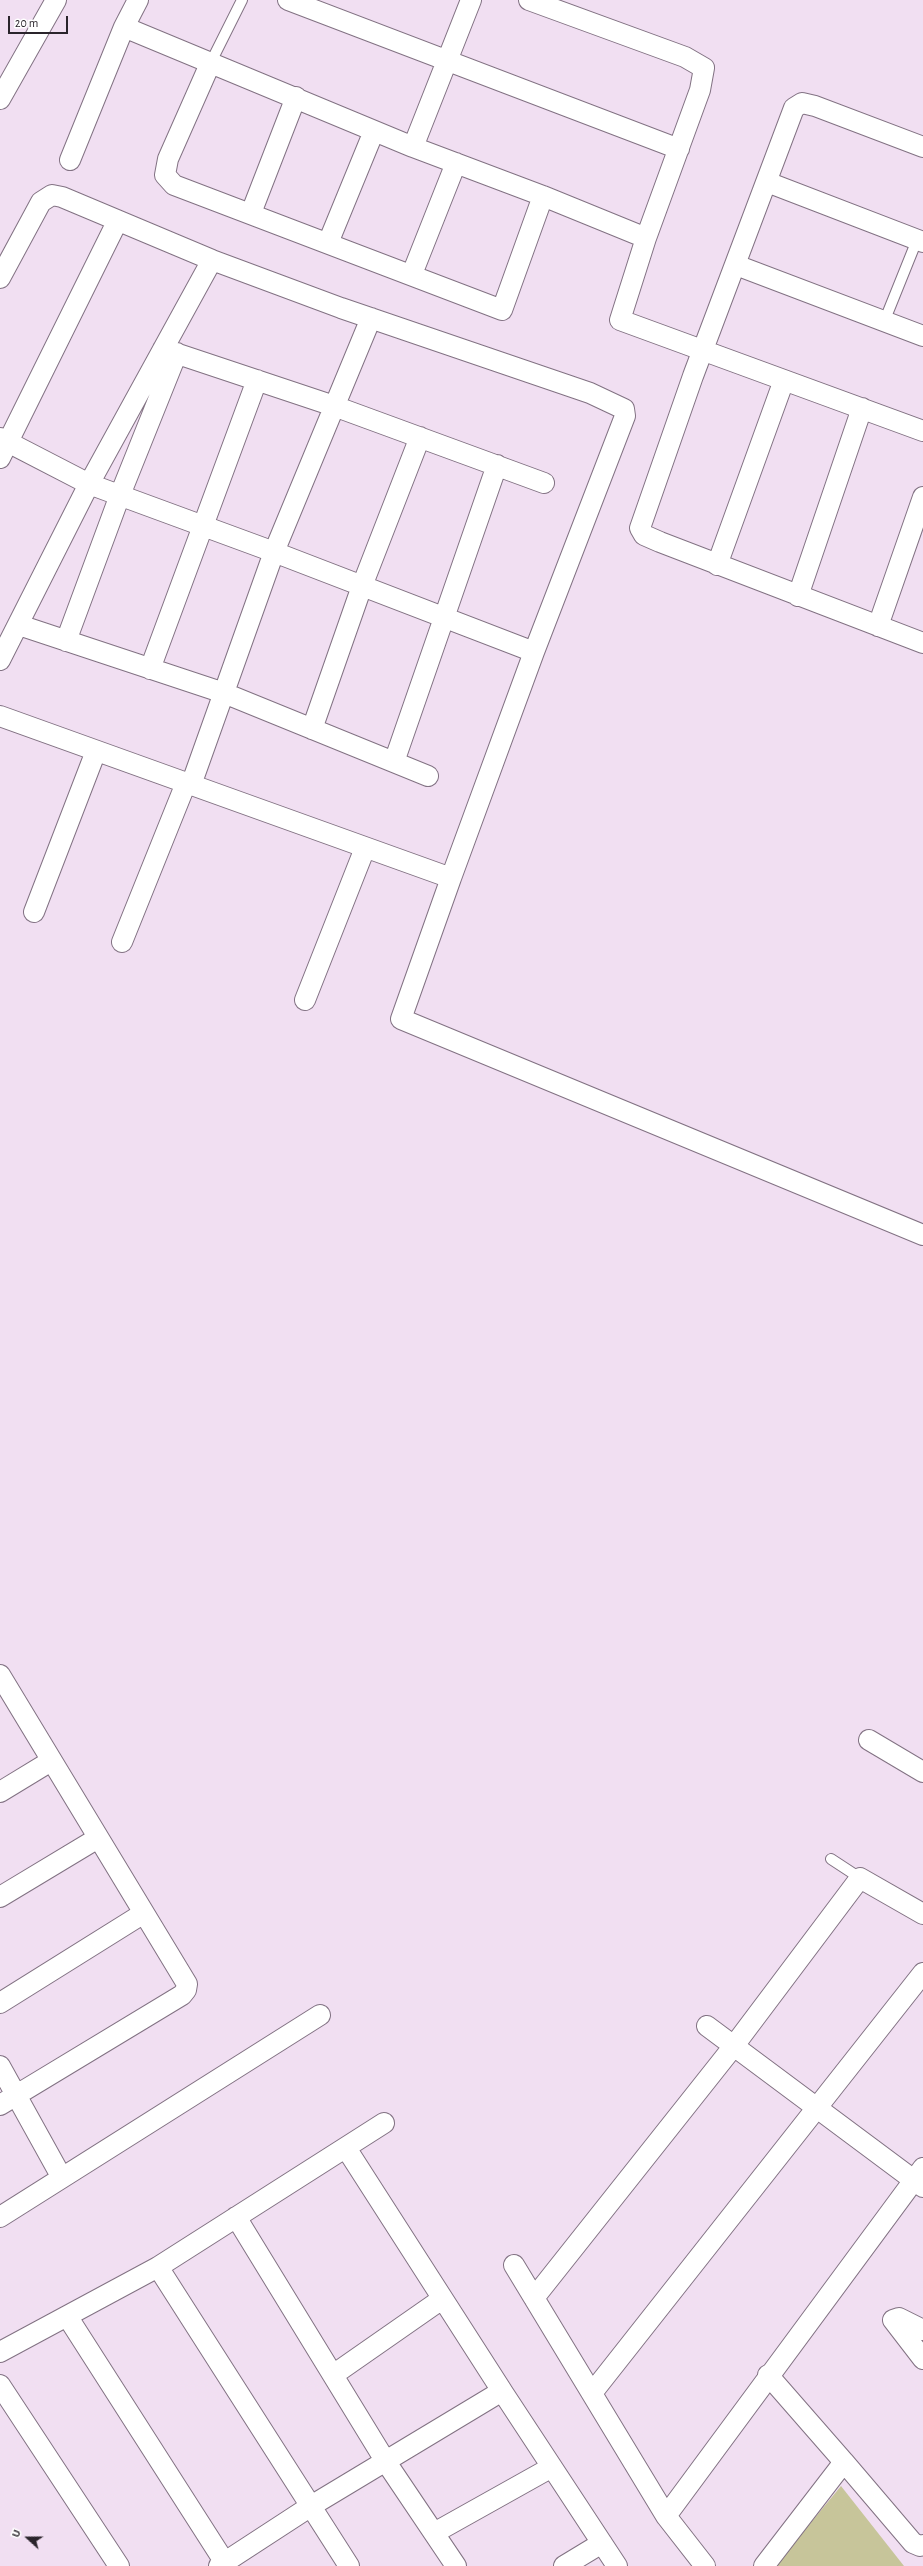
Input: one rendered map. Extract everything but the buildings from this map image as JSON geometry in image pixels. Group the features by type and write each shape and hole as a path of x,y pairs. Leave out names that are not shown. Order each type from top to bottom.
{"street":[{"path":"0,99 56,0"},
{"path":"70,160 124,27 138,0"},
{"path":"288,0 679,149"},
{"path":"413,147 471,0"},
{"path":"529,0 685,57 703,66 705,73 646,238 620,320 703,349 923,431"},
{"path":"124,27 210,64 296,97 413,147 543,196 646,238"},
{"path":"210,64 168,159 166,175 174,185 412,274 502,310 543,196"},
{"path":"251,213 296,97"},
{"path":"923,147 802,103 794,108 703,349 641,531 644,535 717,564 923,643"},
{"path":"328,243 374,131"},
{"path":"412,274 456,163"},
{"path":"767,182 920,241"},
{"path":"0,278 41,202 52,195 62,197 117,222 212,260 371,318 590,392 624,409 625,416 534,652 401,1019 923,1235"},
{"path":"117,222 3,446 89,484 274,552 534,652"},
{"path":"66,641 120,495 170,351 212,260"},
{"path":"736,265 923,336"},
{"path":"122,942 189,784 224,693 274,552 371,318"},
{"path":"170,351 334,406 544,483"},
{"path":"0,660 89,484 170,351"},
{"path":"150,669 257,380"},
{"path":"717,564 784,380"},
{"path":"798,596 862,408"},
{"path":"312,729 362,586 420,437"},
{"path":"394,762 443,617 497,465"},
{"path":"878,626 923,497"},
{"path":"19,625 224,693 428,776"},
{"path":"0,716 451,878"},
{"path":"34,912 96,751"},
{"path":"305,1000 365,848"},
{"path":"0,2105 186,1990 187,1984 1,1680"},
{"path":"869,1740 923,1772"},
{"path":"0,1792 51,1761"},
{"path":"0,1897 98,1838"},
{"path":"534,2298 733,2047 860,1878 923,1914"},
{"path":"0,2003 144,1913"},
{"path":"592,2393 923,1973"},
{"path":"0,2217 320,2015"},
{"path":"666,2516 768,2376 920,2179 817,2109 706,2026"},
{"path":"0,2066 62,2178"},
{"path":"0,2352 158,2267 384,2123"},
{"path":"346,2148 442,2300 617,2566"},
{"path":"236,2217 386,2462 456,2566"},
{"path":"514,2265 666,2516 705,2566"},
{"path":"158,2267 349,2566"},
{"path":"333,2375 442,2300"},
{"path":"66,2316 224,2565 311,2506 502,2391"},
{"path":"923,2330 899,2318 893,2320 923,2358"},
{"path":"768,2376 844,2462 912,2543 920,2546 923,2545"},
{"path":"0,2385 118,2566"},
{"path":"764,2566 844,2462"},
{"path":"434,2533 552,2467"},
{"path":"564,2566 602,2543"}],"lane":[{"path":"210,64 242,0"},
{"path":"884,322 920,241"},
{"path":"831,1859 860,1878"}],"shaded area":[{"path":"841,2486 904,2566 775,2566"}]}
